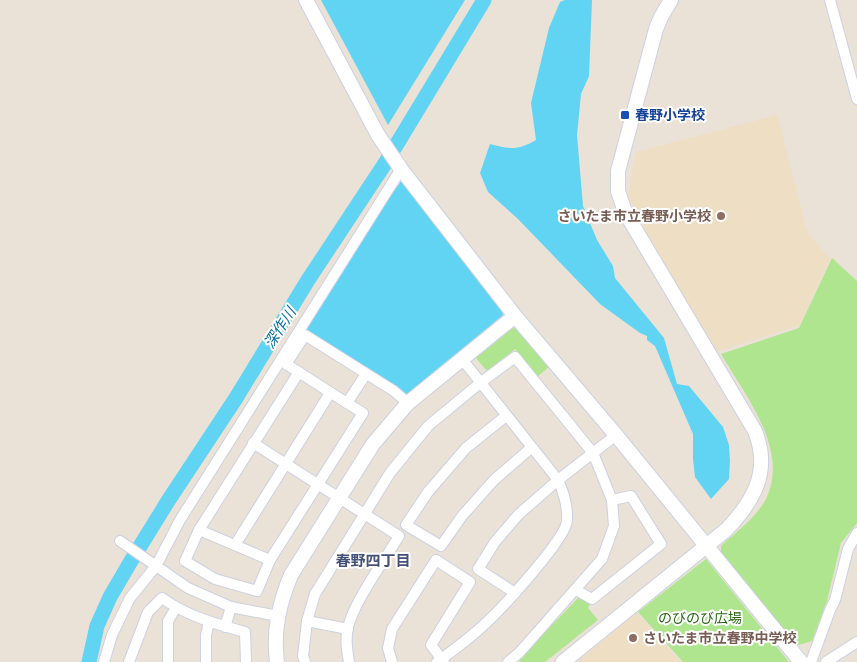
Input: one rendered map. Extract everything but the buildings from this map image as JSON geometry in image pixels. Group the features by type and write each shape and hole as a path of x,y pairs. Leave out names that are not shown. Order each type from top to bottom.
{"street":[{"path":"306,0 378,135 401,169 515,316 616,435 801,662"},
{"path":"563,662 726,530 740,515 754,494 758,481 762,456 760,442 747,416 625,212 618,191 618,170 651,49 661,17 671,0"},
{"path":"830,0 857,99"},
{"path":"104,662 112,635 130,598 156,566 180,520 401,169"},
{"path":"276,662 275,632 283,594 291,575 373,444 408,404 515,316"},
{"path":"298,372 199,530 185,562 214,579 257,591 270,560 363,413 286,364 305,335 394,391 408,404"},
{"path":"305,662 307,622 316,594 390,473 428,426 515,357 593,453 612,500 614,526 602,559 519,653 508,662"},
{"path":"392,662 388,648 392,629 436,560 470,582 431,645 441,661 486,624 515,593 557,542 567,522 566,498 558,480 462,359"},
{"path":"347,404 366,374"},
{"path":"235,545 330,393"},
{"path":"506,416 466,448 428,492 406,525 441,546 462,516 494,480 531,448"},
{"path":"515,593 478,569 495,542 518,515 558,480 616,435"},
{"path":"253,443 399,536 355,609 348,629 346,646 349,662"},
{"path":"576,590 592,599 661,544 631,496 612,500"},
{"path":"199,530 270,560"},
{"path":"811,662 853,551 857,533"},
{"path":"120,541 188,588 231,607 278,616"},
{"path":"206,596 214,579"},
{"path":"129,662 148,612 162,598 176,608 209,622 245,632 246,662"},
{"path":"225,627 231,607"},
{"path":"168,662 168,621 176,608"},
{"path":"206,662 206,635 209,622"},
{"path":"307,622 348,629"},
{"path":"826,662 857,642"}],"shaded area":[{"name":"さいたま市立春野小学校","path":"777,115 808,234 830,258 800,325 712,353 628,197 636,152"},
{"name":"さいたま市立春野中学校","path":"637,613 681,662 577,662"}],"green space":[{"path":"832,258 857,281 857,523 841,543 827,601 812,641 795,646 721,554 721,546 751,519 766,499 772,480 772,461 769,442 762,423 721,354 799,328"},
{"path":"512,328 521,329 550,366 537,377 515,349 487,371 476,358"},
{"name":"のびのび広場","path":"706,559 789,662 683,662 638,612"},
{"path":"579,597 590,604 588,608 598,620 545,662 521,662 519,659"}],"water":[{"path":"321,0 465,0 388,125"},
{"path":"565,0 592,0 589,76 581,94 577,135 583,206 597,240 613,266 615,278 664,338 677,384 689,386 723,427 729,445 729,479 711,499 695,477 693,434 655,346 647,340 647,336 600,304 518,219 488,192 480,173 490,144 513,148 524,146 536,140 531,103 549,28 560,2"},
{"path":"402,180 502,309 503,315 406,395 305,331 380,211"}],"waterway":[{"name":"深作川","path":"89,662 97,626 110,597 131,561 236,398 308,280 386,162 484,0"}],"place":[{"name":"春野小学校","path":"625,115"},
{"name":"さいたま市立春野小学校","path":"721,216"},
{"name":"さいたま市立春野中学校","path":"633,638"}],"district":[{"name":"春野四丁目","path":"373,561"}]}
